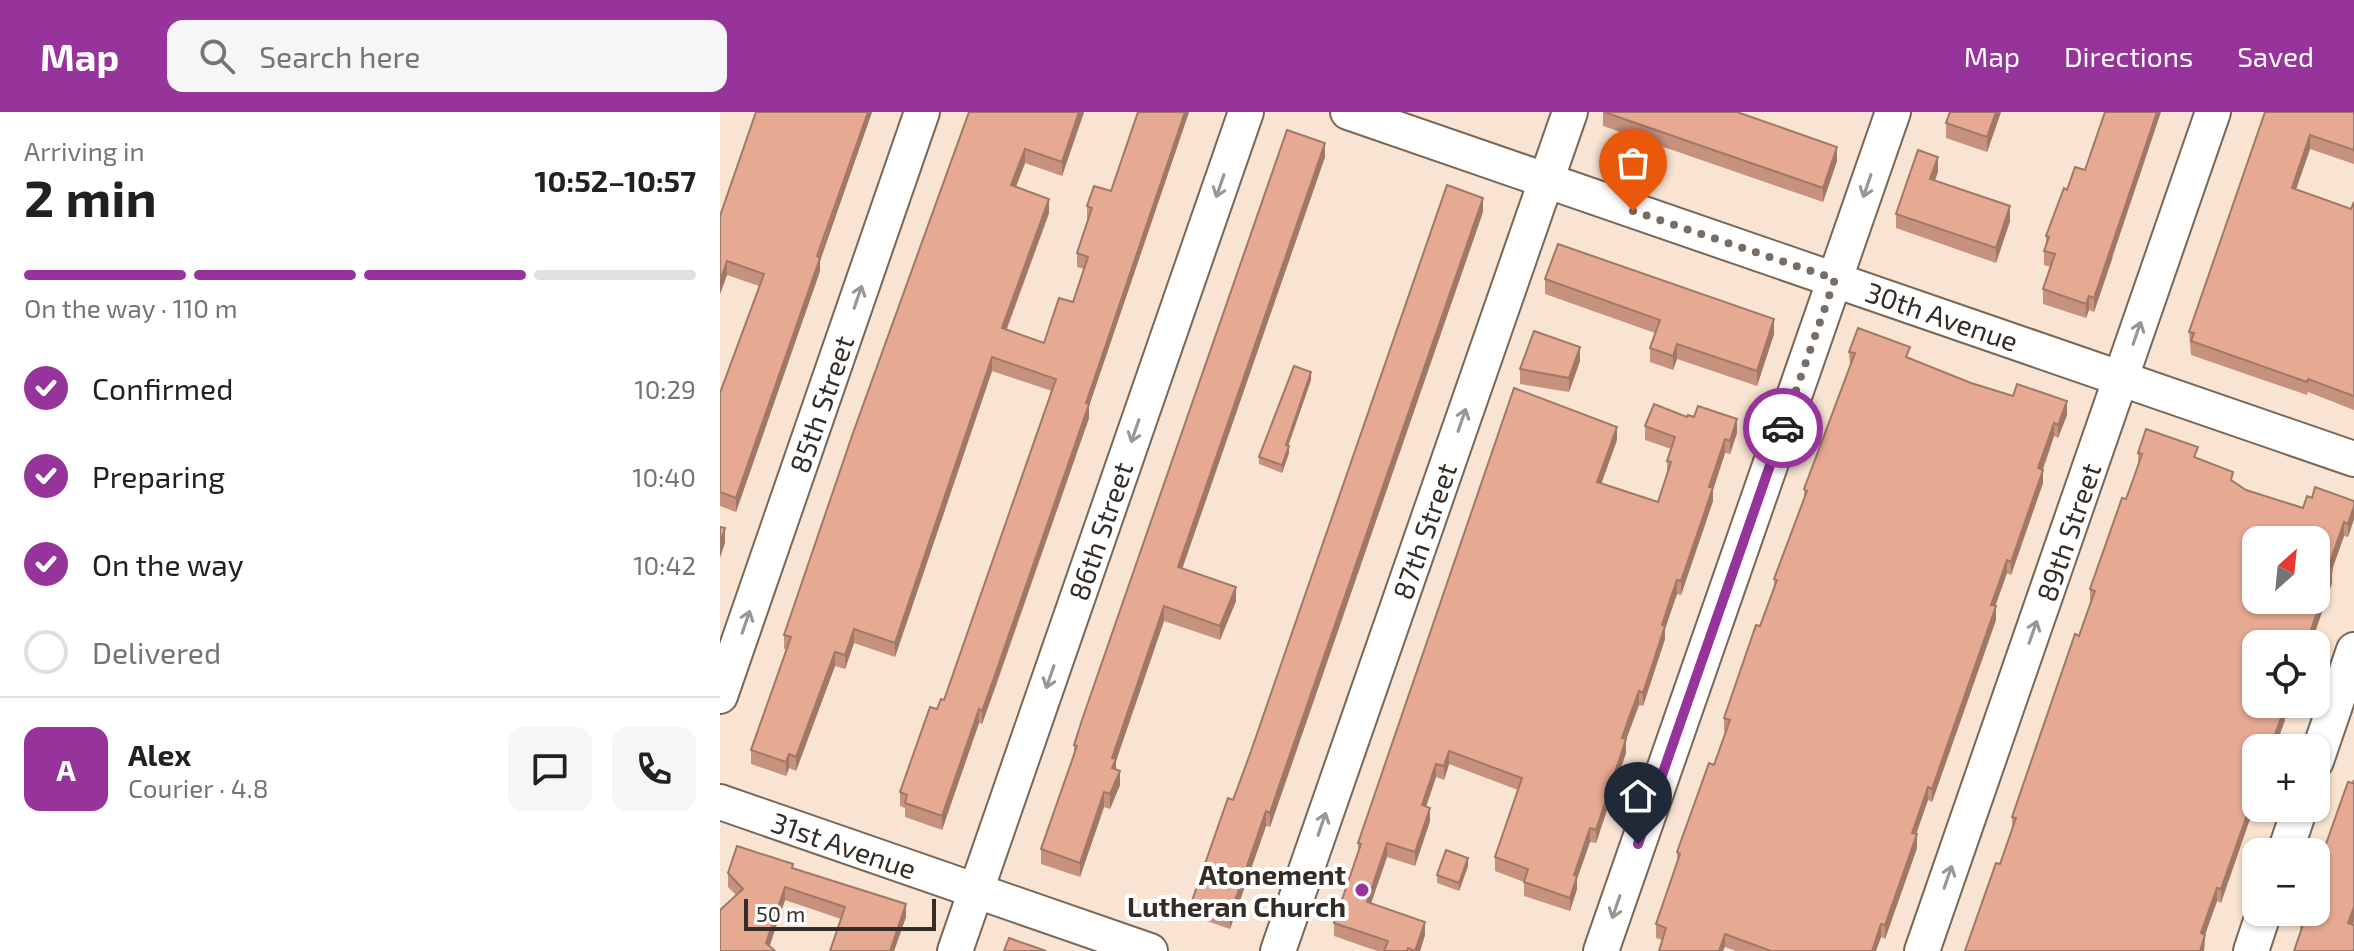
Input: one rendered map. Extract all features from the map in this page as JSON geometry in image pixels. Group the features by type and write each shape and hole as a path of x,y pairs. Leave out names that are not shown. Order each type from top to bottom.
{"street":[{"name":"85th Street","path":"720,696 922,112"},
{"name":"86th Street","path":"955,951 1246,112"},
{"name":"30th Avenue","path":"1348,112 2354,459"},
{"name":"87th Street","path":"1278,951 1570,112"},
{"path":"1601,951 1893,112"},
{"name":"89th Street","path":"1922,951 2213,112"},
{"path":"2325,734 2354,650"},
{"name":"31st Avenue","path":"720,802 1150,951"},
{"path":"2251,951 2259,926"}],"building":[{"path":"756,112 868,112 736,498 720,492 720,393 764,274 727,261 720,281 720,216"},
{"path":"969,112 1079,112 1062,162 1025,149 1011,185 1049,199 1002,328 1044,343 1059,298 1073,302 1088,257 1077,253 1092,208 1087,206 1094,186 1111,191 1138,112 1185,112 1086,403 1089,404 996,672 982,711 979,709 942,816 905,803 907,795 900,792 930,707 937,709 941,699 944,700 1056,379 992,357 895,643 854,629 845,655 835,652 796,757 789,754 786,762 751,750 791,637 784,635 853,433"},
{"path":"1604,112 1737,112 1837,147 1823,188"},
{"path":"1950,112 1996,112 1987,137 1946,123"},
{"path":"2105,112 2157,112 2094,298 2089,296 2086,304 2043,289 2055,254 2044,251 2049,237 2046,236 2064,188 2067,190 2075,167 2085,170"},
{"path":"2265,112 2354,112 2354,150 2310,135 2292,188 2351,209 2354,202 2354,396 2191,341 2194,333 2189,332"},
{"path":"1287,130 1325,143 1178,567 1236,587 1220,626 1164,606 1112,758 1116,759 1112,768 1120,771 1110,794 1104,792 1080,863 1041,849 1077,746 1074,745 1083,717"},
{"path":"1918,150 1938,157 1930,179 2010,206 1996,248 1896,214"},
{"path":"1447,185 1483,198 1270,813 1266,811 1230,915 1192,901 1228,798 1233,800 1250,754"},
{"path":"1558,244 1774,319 1757,371 1677,344 1673,356 1650,348 1660,320 1545,279"},
{"path":"1858,328 1910,347 1906,357 1971,383 2013,396 2017,384 2067,401 2058,425 2054,423 2038,468 2043,470 2011,562 2007,560 1991,605 1996,606 1932,789 1928,787 1912,833 1917,834 1885,925 1881,924 1872,951 1771,951 1725,934 1719,951 1659,951 1666,928 1656,924 1680,854 1677,852 1709,763 1714,765 1730,720 1724,718 1756,625 1760,626 1777,580 1774,579 1807,491 1804,489 1855,353 1849,352"},
{"path":"1534,331 1580,347 1569,378 1520,369"},
{"path":"1294,366 1311,372 1282,465 1259,457"},
{"path":"1514,388 1617,427 1597,482 1658,502 1671,462 1667,461 1675,437 1645,426 1654,404 1687,417 1694,417 1698,406 1737,419 1730,441 1725,439 1709,487 1713,487 1705,511 1681,581 1677,580 1670,600 1662,625 1665,626 1643,693 1639,691 1622,738 1626,739 1596,830 1590,828 1574,875 1577,876 1570,898 1524,882 1528,869 1495,857 1522,778 1449,751 1444,766 1436,764 1422,805 1430,808 1415,852 1387,843 1367,902 1425,922 1415,951 1408,948 1407,951 1384,951 1388,941 1334,923 1361,844 1358,843"},
{"path":"2146,429 2198,447 2194,457 2233,472 2231,480 2246,490 2303,508 2307,496 2312,498 2315,487 2354,501 2348,524 2344,522 2330,562 2330,526 2242,526 2242,614 2317,614 2311,630 2242,630 2242,718 2281,718 2275,734 2242,734 2242,822 2244,822 2221,889 2217,888 2201,933 2205,935 2200,951 1965,951 1996,863 2000,864 2016,818 2012,817 2075,634 2079,636 2095,591 2090,589 2122,498 2126,499 2142,454 2138,453"},
{"path":"2354,780 2354,907 2348,923 2354,925 2354,951 2294,951 2303,926 2330,926 2328,838 2348,782 2353,783"},
{"path":"737,846 793,864 792,868 906,904 890,951 830,951 845,907 785,887 766,943 775,951 720,951 720,910 743,889 728,873"},
{"path":"1446,850 1468,858 1459,883 1437,875"},
{"path":"1009,938 1046,951 1004,951"}],"way so far":[{"path":"1633,211 1835,279 1783,428"}],"place":[{"name":"Atonement Lutheran Church","path":"1362,890"}],"route":[{"path":"1638,844 1783,428"}]}
